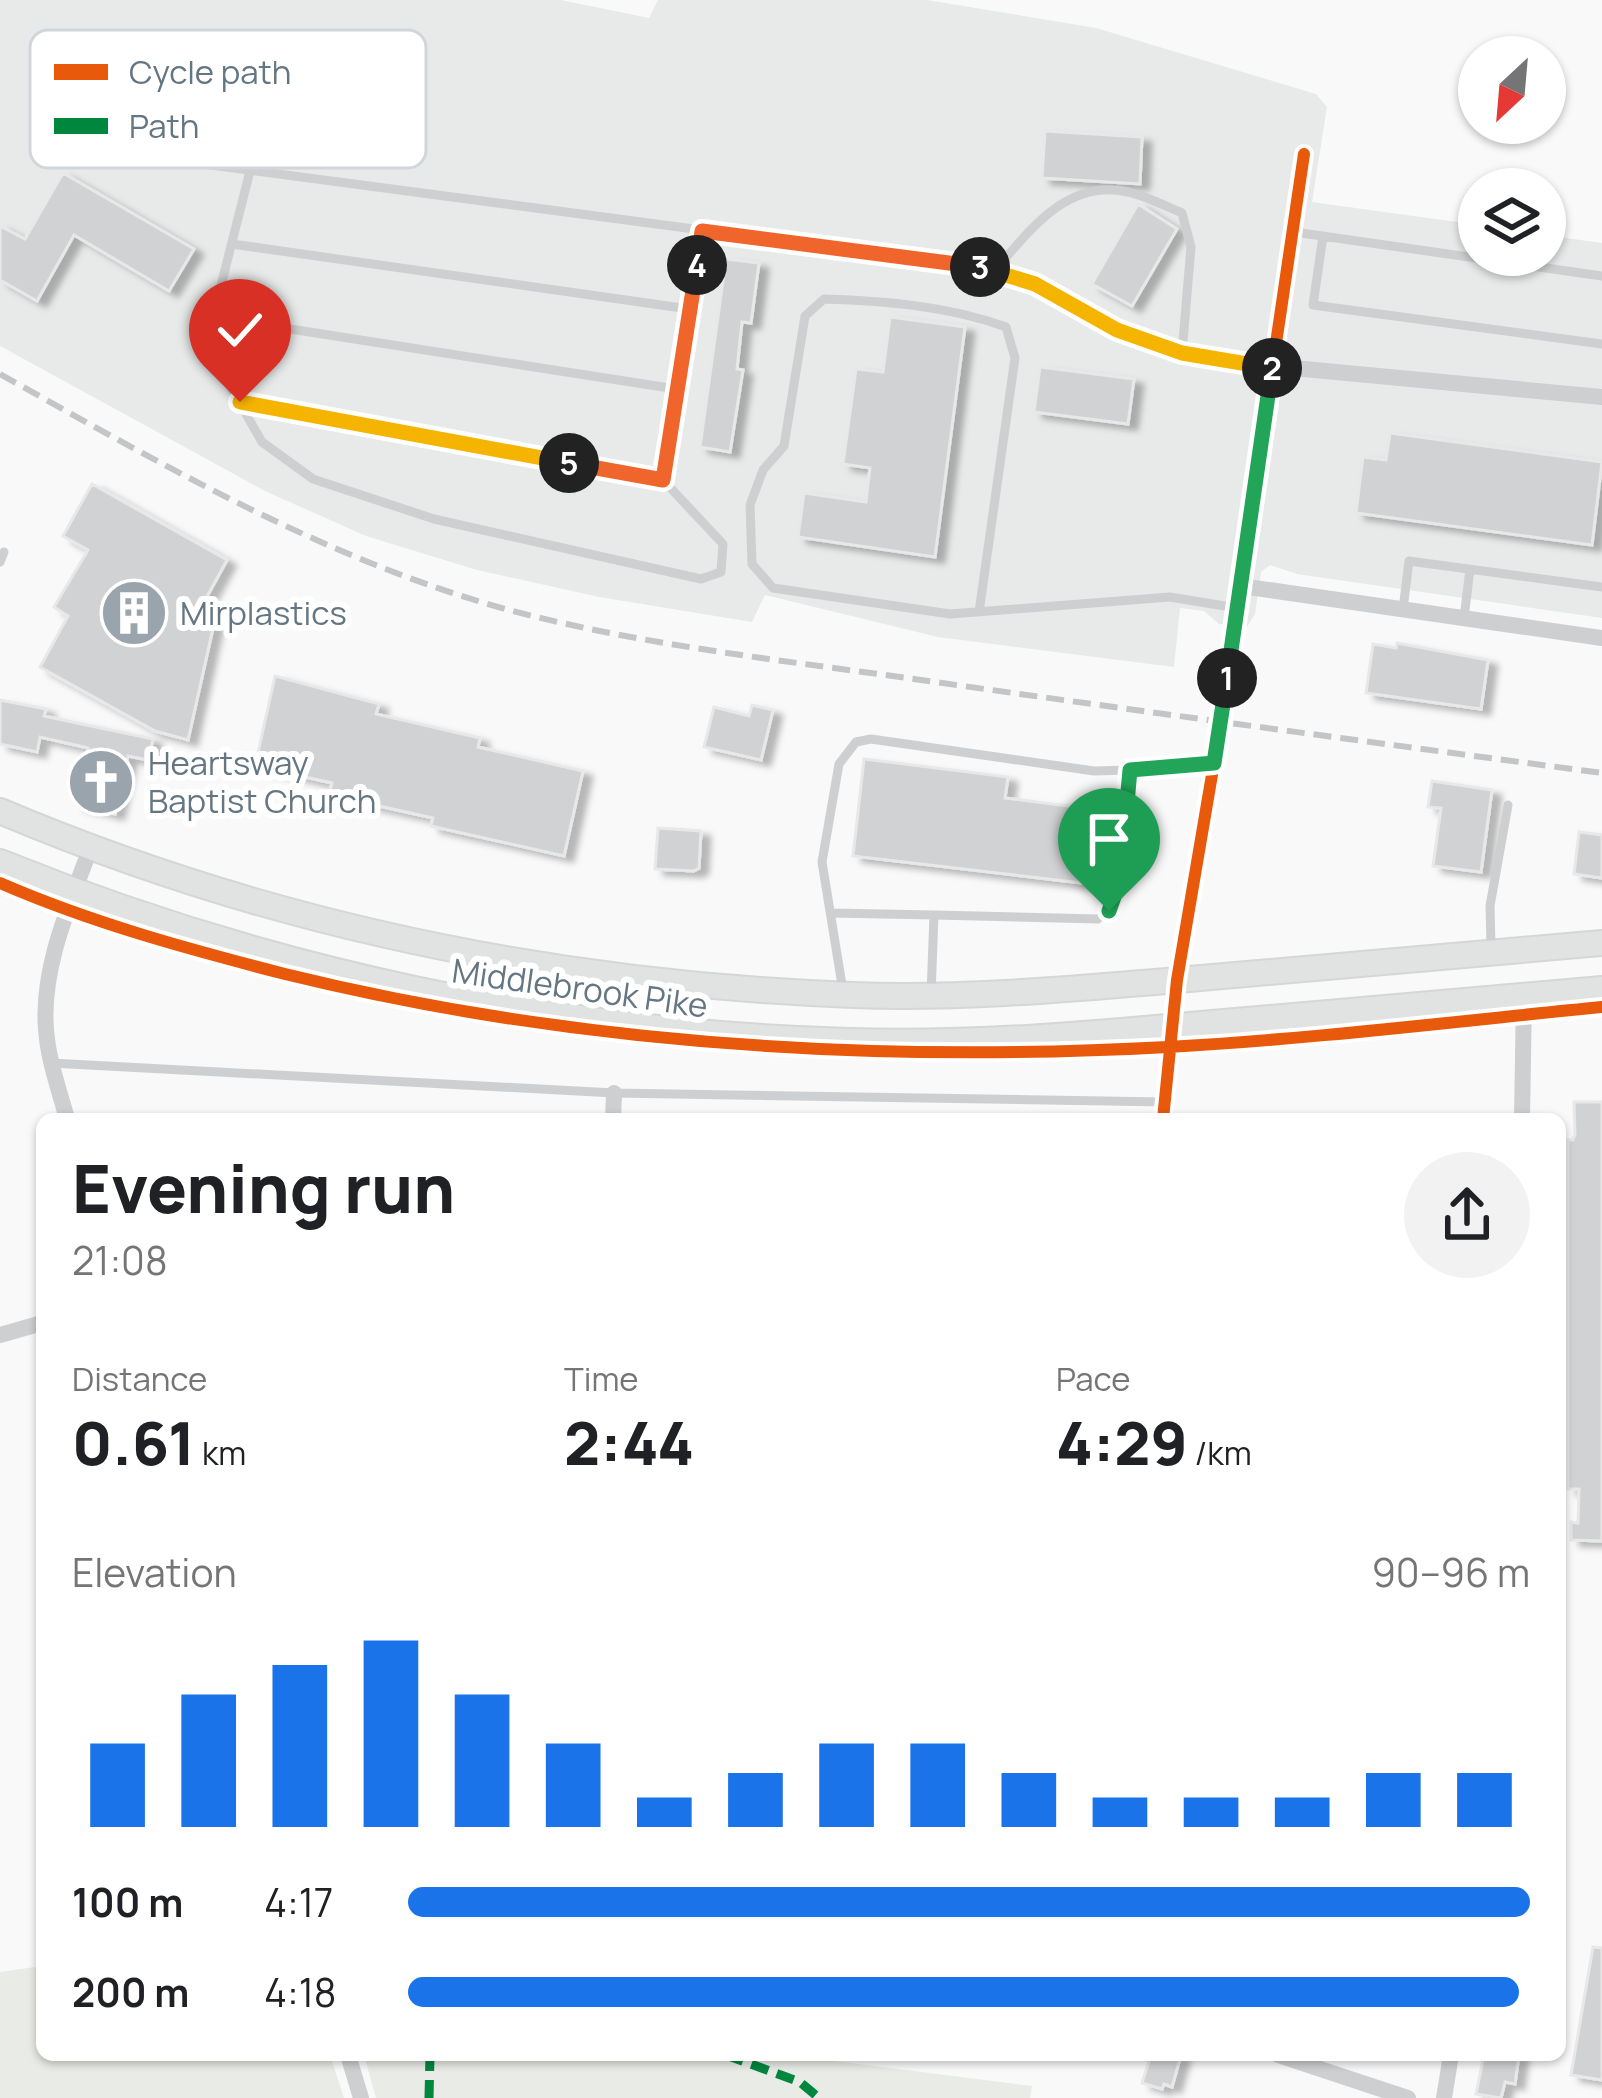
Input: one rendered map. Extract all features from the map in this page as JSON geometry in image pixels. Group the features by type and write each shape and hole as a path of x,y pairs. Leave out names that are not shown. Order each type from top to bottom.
{"main road":[{"name":"Middlebrook Pike","path":"0,811 91,849 225,895 374,935 616,978 755,991 931,995 1177,980 1602,943"},
{"name":"Middlebrook Pike","path":"0,862 212,938 430,995 612,1024 851,1042 979,1041 1602,989"},
{"path":"612,1024 616,978"}],"street":[{"path":"1163,1110 1177,980 1304,154"},
{"path":"1272,366 1602,397"},
{"path":"1240,586 1602,638"},
{"path":"65,1113 45,1026 46,992 91,849"},
{"path":"1522,1113 1525,996"},
{"path":"613,1113 614,1093"},
{"path":"0,1335 36,1325"},
{"path":"350,2061 361,2098"},
{"path":"1296,2061 1408,2098"},
{"path":"1444,2098 1450,2061"}],"lane":[{"path":"228,168 996,269 1035,284 1117,330 1182,353 1272,366"},
{"path":"240,402 663,480 723,544 721,572 701,579 434,519 313,479 262,442 214,358 214,317 250,171"},
{"path":"996,269 1042,216 1084,190 1127,191 1182,213 1191,247 1182,353"},
{"path":"663,480 702,231"},
{"path":"1294,232 1602,276"},
{"path":"1323,236 1313,305 1602,344"},
{"path":"232,244 689,309"},
{"path":"979,612 1015,358 1006,327 978,317 824,299 805,316 784,446 763,470 751,506 752,563 772,588 950,614 979,612 1170,597 1237,608"},
{"path":"214,317 676,389"},
{"path":"1403,610 1409,561 1602,586"},
{"path":"1464,618 1470,569"},
{"path":"843,994 822,862 839,764 856,742 871,739 1094,771 1214,763"},
{"path":"831,914 1098,919 1115,900 1120,880 1130,770"},
{"path":"1491,953 1490,906 1508,805"},
{"path":"931,995 934,915"},
{"path":"51,1063 614,1093 1163,1110"}],"shaded area":[{"path":"0,0 561,0 649,18 658,0 927,0 1096,28 1316,94 1327,107 1312,202 1458,222 1458,276 1566,276 1566,238 1602,243 1602,618 1297,574 1270,565 1261,572 1255,614 1247,627 1219,624 1204,611 1180,608 1174,667 938,637 765,595 752,622 599,597 477,570 366,536 265,491 0,346"},
{"path":"36,1967 36,2061 332,2061 344,2098 0,2098 0,1972"},
{"path":"366,2061 834,2061 1032,2086 1030,2098 376,2098"}],"building":[{"path":"1045,131 1142,137 1140,184 1042,178"},
{"path":"63,173 194,249 169,291 74,235 37,301 0,280 0,226 25,239"},
{"path":"1138,204 1177,229 1132,306 1092,284"},
{"path":"726,259 759,263 751,323 742,322 737,369 743,370 730,452 700,447"},
{"path":"890,317 965,327 935,557 798,537 804,493 866,502 870,468 843,464 856,369 883,372"},
{"path":"1040,367 1134,379 1128,424 1034,412"},
{"path":"1390,433 1602,462 1592,545 1356,513 1363,457 1386,460"},
{"name":"Mirplastics","path":"92,484 227,560 199,611 215,619 188,740 155,731 40,667 68,616 54,607 88,550 63,536"},
{"path":"1397,643 1488,660 1481,709 1366,693 1373,644 1396,648"},
{"path":"275,676 379,704 376,714 480,738 478,747 583,771 564,856 431,826 433,818 329,795 332,783 255,766"},
{"name":"Heartsway Baptist Church","path":"0,700 46,709 44,716 153,739 148,760 128,756 115,814 76,804 88,748 40,737 37,752 0,744"},
{"path":"752,705 773,710 761,760 704,747 714,707 749,716"},
{"path":"864,759 1008,777 1005,798 1108,811 1099,885 853,856"},
{"path":"1432,781 1492,790 1481,872 1433,866 1441,808 1428,807"},
{"path":"658,828 701,831 699,868 655,869"},
{"path":"1579,832 1602,835 1602,878 1574,874"},
{"path":"1574,1102 1602,1102 1602,1541 1571,1540 1571,1522 1578,1523 1579,1489 1568,1489 1568,1140 1575,1134"},
{"path":"1593,1947 1602,1948 1602,2080 1571,2075"},
{"path":"1149,2061 1179,2061 1172,2087 1142,2083"},
{"path":"1483,2061 1518,2061 1515,2084 1505,2082 1501,2098 1476,2094"}],"railway":[{"path":"0,374 184,475 311,537 375,565 509,610 717,652 1602,773"}],"marked path":[{"path":"429,2098 430,2061"},
{"path":"742,2061 800,2082 819,2098"}],"cycle path":[{"path":"1164,1113 1177,980 1304,154"},
{"path":"0,883 176,945 285,974 503,1018 724,1043 945,1052 1168,1047 1602,1007"}],"place":[{"name":"Mirplastics","path":"134,613"},
{"name":"Heartsway Baptist Church","path":"101,782"}],"route":[{"path":"240,402 663,480 702,231 996,269 1035,284 1117,330 1182,353 1272,366 1214,763 1130,770 1120,880 1109,911"}]}
